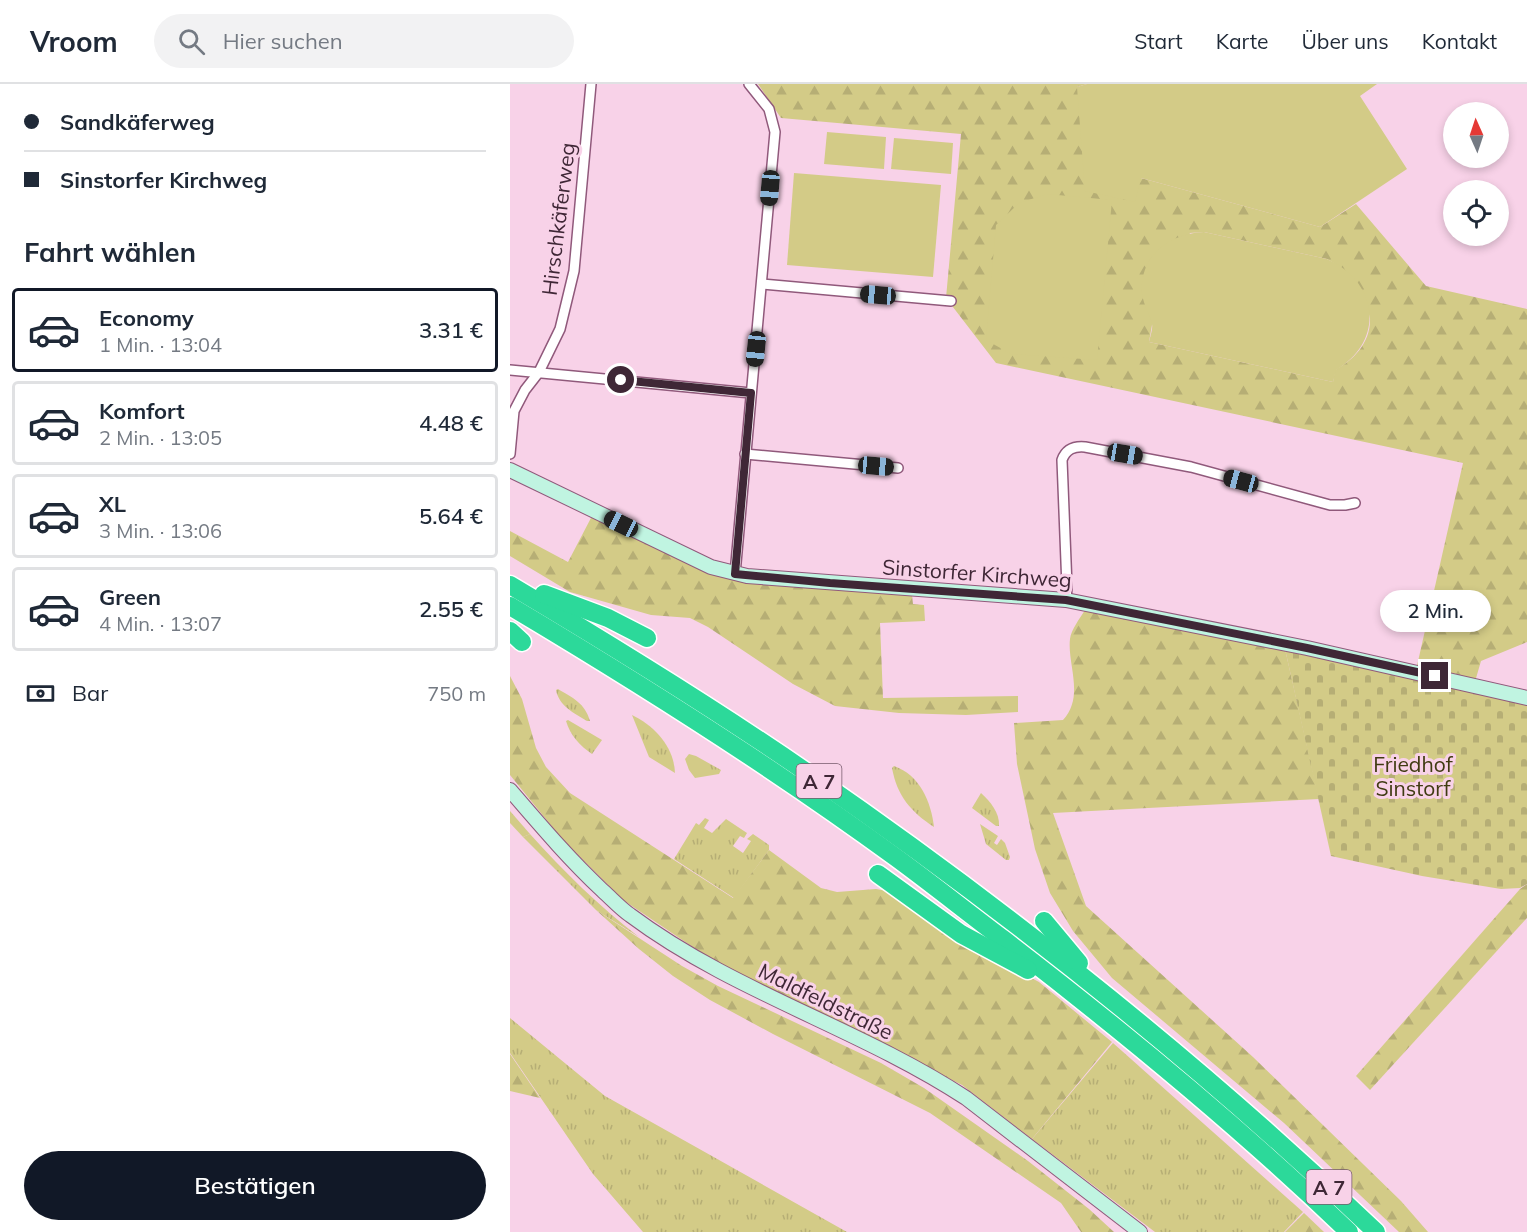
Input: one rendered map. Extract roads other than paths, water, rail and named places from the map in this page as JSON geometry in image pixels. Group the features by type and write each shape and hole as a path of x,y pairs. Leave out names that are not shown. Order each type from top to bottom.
{"highway":[{"path":"510,583 608,618 647,639"},
{"name":"A 7","path":"510,583 687,693 809,774 916,850 1112,1000 1281,1143 1376,1232"},
{"name":"A 7","path":"510,606 654,694 799,789 893,856 1080,998 1204,1101 1349,1232"},
{"path":"878,874 961,934 1080,998"},
{"path":"1044,921 1112,1000"}],"street":[{"name":"Hirschkäferweg","path":"510,454 514,411 525,390 539,372 560,329 574,272 591,84"},
{"path":"735,574 775,132 769,109 749,84"},
{"path":"762,284 951,301"},
{"path":"510,370 751,393"},
{"path":"1066,600 1062,460 1066,452 1072,448 1081,447 1169,462 1330,504 1355,503"},
{"path":"745,454 898,468"},
{"name":"Sinstorfer Kirchweg","path":"510,470 711,567 735,574 1066,600 1307,648 1527,698"},
{"name":"Maldfeldstraße","path":"510,790 567,857 629,915 710,968 937,1079 966,1098 1140,1232"}],"park label":[{"name":"Friedhof Sinstorf","path":"1413,776"}]}
